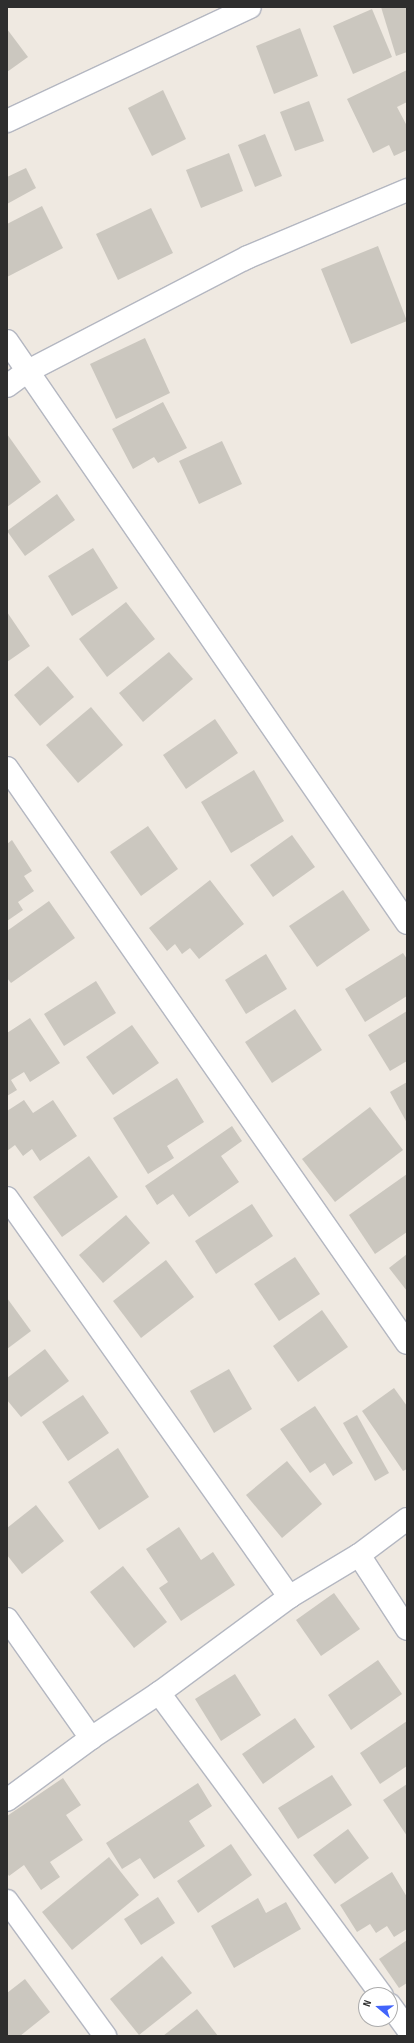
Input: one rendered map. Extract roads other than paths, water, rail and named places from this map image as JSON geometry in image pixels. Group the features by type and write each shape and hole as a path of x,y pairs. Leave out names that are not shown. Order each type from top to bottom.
{"street":[{"path":"7,121 250,7"},
{"path":"7,386 28,371 248,257 407,190"},
{"path":"7,341 407,923"},
{"path":"7,768 407,1343"},
{"path":"7,1198 289,1597"},
{"path":"7,1800 91,1738 159,1693 289,1597 358,1554 407,1519"},
{"path":"358,1554 407,1629"},
{"path":"7,1619 91,1738"},
{"path":"159,1693 376,1987"},
{"path":"7,1901 105,2036"},
{"path":"398,2016 407,2028"}]}
